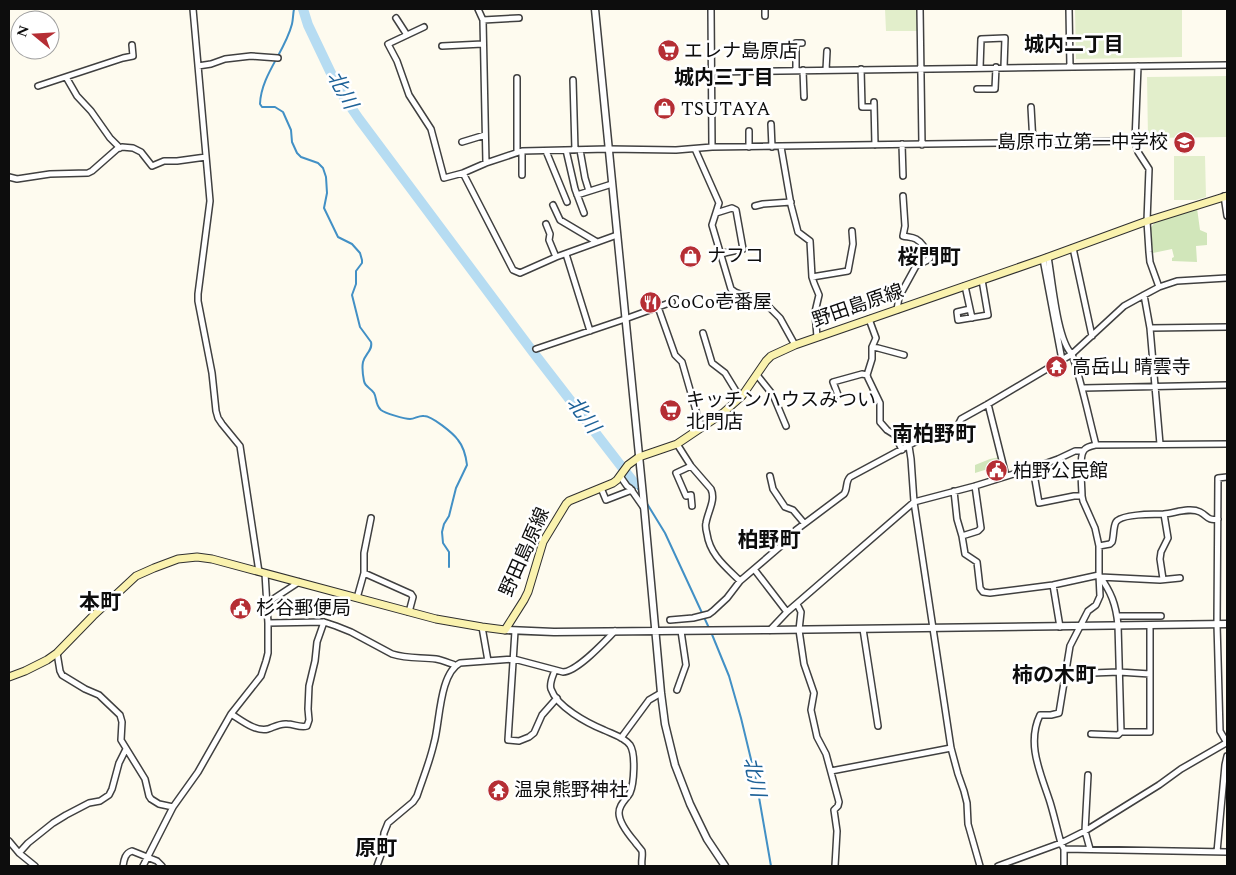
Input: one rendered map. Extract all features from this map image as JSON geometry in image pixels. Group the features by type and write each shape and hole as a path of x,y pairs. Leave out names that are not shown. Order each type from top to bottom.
{"main road":[{"name":"野田島原線","path":"504,630 528,592 541,547 562,507 569,500 613,483 639,457 677,444 723,413 742,396 771,356 817,337 1147,221 1226,196"},
{"path":"9,676 25,671 57,653 136,576 178,559 197,557 212,558 436,619 504,630"}],"street":[{"path":"143,866 173,807 198,772 231,714 261,676 268,653 267,603 240,446 222,424 216,412 212,373 198,301 210,210 193,9"},
{"path":"478,9 483,20 486,163"},
{"path":"595,9 665,724 681,784 699,825 724,866"},
{"path":"711,9 712,147"},
{"path":"765,9 765,16"},
{"path":"920,9 922,145"},
{"path":"1069,9 1070,67"},
{"path":"396,18 407,35"},
{"path":"483,20 519,18"},
{"path":"424,27 388,44 397,61 409,95 431,129 444,178 519,152 608,149 676,150 712,147 1135,141"},
{"path":"980,68 981,39 1005,38 1004,67"},
{"path":"796,70 793,42 802,43"},
{"path":"442,46 484,44"},
{"path":"38,86 133,56 132,45"},
{"path":"826,70 827,51"},
{"path":"198,66 225,59 251,56 276,58"},
{"path":"711,72 1227,65"},
{"path":"1138,66 1135,141 1138,152 1149,169 1147,221 1150,262 1159,287"},
{"path":"977,89 995,89 996,67"},
{"path":"861,69 862,107 874,104 875,145"},
{"path":"803,70 804,97"},
{"path":"66,77 77,96 120,148 141,152 152,166 164,161 177,161 206,156"},
{"path":"518,78 519,152 522,175"},
{"path":"573,80 578,150 589,191"},
{"path":"1031,107 1033,143"},
{"path":"771,124 772,147"},
{"path":"749,131 749,147"},
{"path":"462,142 485,134"},
{"path":"902,144 903,176"},
{"path":"781,147 790,202 798,232 810,241 812,277 819,295 815,312 817,337"},
{"path":"9,177 17,179 50,174 88,173 120,148"},
{"path":"695,149 719,203 712,225 731,289 767,305 780,318 795,345"},
{"path":"566,150 577,195 584,213"},
{"path":"546,151 567,202"},
{"path":"462,173 512,270 520,273 556,257 617,235"},
{"path":"577,195 612,184"},
{"path":"897,310 899,297 916,266 930,258 920,241 903,236 905,226 903,196"},
{"path":"1226,196 1227,216"},
{"path":"755,206 790,202"},
{"path":"553,205 560,220 597,242"},
{"path":"716,213 732,208 736,210 743,249 720,254"},
{"path":"546,224 550,234 549,240 556,257"},
{"path":"812,277 848,271 853,244 852,231"},
{"path":"1073,248 1092,336"},
{"path":"566,254 590,331"},
{"path":"1046,258 1060,326 1068,350 1072,354 1083,388 1096,445"},
{"path":"1046,258 1062,360"},
{"path":"670,620 696,618 713,611 727,598 740,581 782,546 796,530 844,494 850,477 930,434 958,427 961,419 1072,354 1124,306 1159,287 1177,281 1227,278"},
{"path":"970,308 957,312 958,320 988,315 982,280"},
{"path":"965,286 972,318"},
{"path":"1144,295 1150,328 1160,444"},
{"path":"536,349 672,302"},
{"path":"658,307 675,355 682,362 701,428"},
{"path":"869,319 875,340 867,375 868,380 880,403 880,422 895,435 902,450"},
{"path":"1150,328 1227,328"},
{"path":"704,333 712,363 725,374 736,391 742,396"},
{"path":"872,347 904,356"},
{"path":"838,395 833,382 862,374 867,375"},
{"path":"757,375 773,395 786,426"},
{"path":"1083,388 1227,385"},
{"path":"988,404 1006,476"},
{"path":"677,444 691,466 713,493 705,526 712,550 717,558 740,581"},
{"path":"1064,866 1064,849 1051,803 1037,766 1034,743 1035,725 1040,715 1059,713 1070,646 1088,611 1096,605 1100,596 1098,546 1095,528 1082,496 1081,458 1083,452 1086,448 1096,445 1227,444"},
{"path":"909,446 914,502 951,748 967,803 968,824 980,866"},
{"path":"770,630 914,502 1033,468 1075,451 1083,452"},
{"path":"691,466 676,473 686,496 691,495 692,506"},
{"path":"1033,468 1039,504 1082,496"},
{"path":"622,472 627,486 644,507"},
{"path":"770,476 774,489 785,507 793,510 804,523"},
{"path":"998,866 1015,864 1085,831 1159,785 1181,769 1227,743 1220,732 1217,624 1218,478 1227,478"},
{"path":"962,536 978,531 981,528 975,486"},
{"path":"601,488 606,500 632,490"},
{"path":"954,491 957,519 965,554 977,562 980,588 983,592 990,593 1053,585 1099,576 1163,580 1180,578"},
{"path":"1098,546 1112,542 1115,524 1119,520 1136,515 1164,514 1190,510 1201,512 1206,517 1214,520 1218,519"},
{"path":"1163,580 1160,559 1161,552 1168,538 1164,514"},
{"path":"357,598 364,573 364,553 371,518"},
{"path":"754,569 788,612"},
{"path":"364,573 411,594 413,596 410,612"},
{"path":"1099,576 1110,590 1117,616 1121,732"},
{"path":"267,603 299,582"},
{"path":"1053,585 1060,627"},
{"path":"797,604 801,612 799,630 804,664 814,693 811,710 817,737 826,754 839,802 834,810 837,831 835,866"},
{"path":"1117,616 1161,616"},
{"path":"695,631 696,618"},
{"path":"268,623 324,622 351,632 392,654 410,658 436,659 455,665 514,659 566,672 576,667 615,631"},
{"path":"231,714 252,726 265,730 285,723 307,726 309,722 309,686 324,622"},
{"path":"1091,734 1150,732 1150,624"},
{"path":"504,630 554,632 695,631 1227,624"},
{"path":"482,627 488,661"},
{"path":"863,629 878,726"},
{"path":"515,631 508,740 519,741 529,737 542,715 557,698"},
{"path":"676,690 686,665 681,631"},
{"path":"57,653 62,675 99,696 120,715 122,722 121,740 145,779 150,799 159,804 173,807"},
{"path":"377,866 388,823 413,802 417,796 435,742 440,703 445,685 455,665"},
{"path":"555,670 551,686 557,698 564,706 598,728 626,740 632,748 634,761 631,790 620,807 619,815 629,836 641,850 642,866"},
{"path":"1066,674 1119,672 1150,674"},
{"path":"621,738 649,700 661,692"},
{"path":"830,771 951,748"},
{"path":"19,853 28,843 60,819 89,803 100,801 109,795 116,771 126,749"},
{"path":"1217,852 1227,756"},
{"path":"1088,775 1085,831 1090,849"},
{"path":"9,841 19,853 35,866"},
{"path":"1064,849 1227,852"},
{"path":"123,866 126,856 130,852 135,852 157,861 162,866"}],"green space":[{"path":"885,9 917,9 917,31 886,31"},
{"path":"1075,9 1182,9 1182,57 1076,59"},
{"path":"1227,76 1227,137 1148,138 1147,77"},
{"path":"1174,156 1205,156 1206,197 1196,200 1174,200"},
{"path":"1197,208 1200,230 1207,233 1207,245 1196,246 1197,262 1172,261 1174,257 1172,249 1153,253 1150,229 1155,222"},
{"path":"1000,457 1001,465 975,473 975,465"}],"waterway":[{"path":"294,9 289,34 264,83 260,104 262,107 275,107 283,112 291,130 292,142 297,153 301,157 318,163 323,168 326,177 327,193 324,208 338,237 352,244 360,253 362,263 356,271 356,284 352,295 360,327 371,342 371,347 363,362 363,374 365,383 374,393 378,406 383,411 404,418 428,417 452,433 463,448 467,465 456,488 449,516 442,532 443,543 449,552 449,567"},
{"name":"北川","path":"303,9 308,25 339,90 359,119 533,352 635,484"},
{"name":"北川","path":"635,484 640,492"},
{"name":"北川","path":"646,502 665,533 709,628"},
{"name":"北川","path":"711,632 729,676 741,718 756,780 771,866"}],"place":[{"name":"エレナ島原店","path":"668,51"},
{"name":"TSUTAYA","path":"665,109"},
{"name":"島原市立第一中学校","path":"1184,142"},
{"name":"ナフコ","path":"691,256"},
{"name":"CoCo壱番屋","path":"651,302"},
{"name":"高岳山 晴雲寺","path":"1056,367"},
{"name":"キッチンハウスみつい 北門店","path":"670,411"},
{"name":"柏野公民館","path":"997,471"},
{"name":"杉谷郵便局","path":"240,608"},
{"name":"温泉熊野神社","path":"498,790"}],"district":[{"name":"城内二丁目","path":"1074,45"},
{"name":"城内三丁目","path":"724,78"},
{"name":"桜門町","path":"929,258"},
{"name":"南柏野町","path":"934,435"},
{"name":"柏野町","path":"769,541"},
{"name":"本町","path":"100,603"},
{"name":"柿の木町","path":"1054,676"},
{"name":"原町","path":"376,849"}]}
